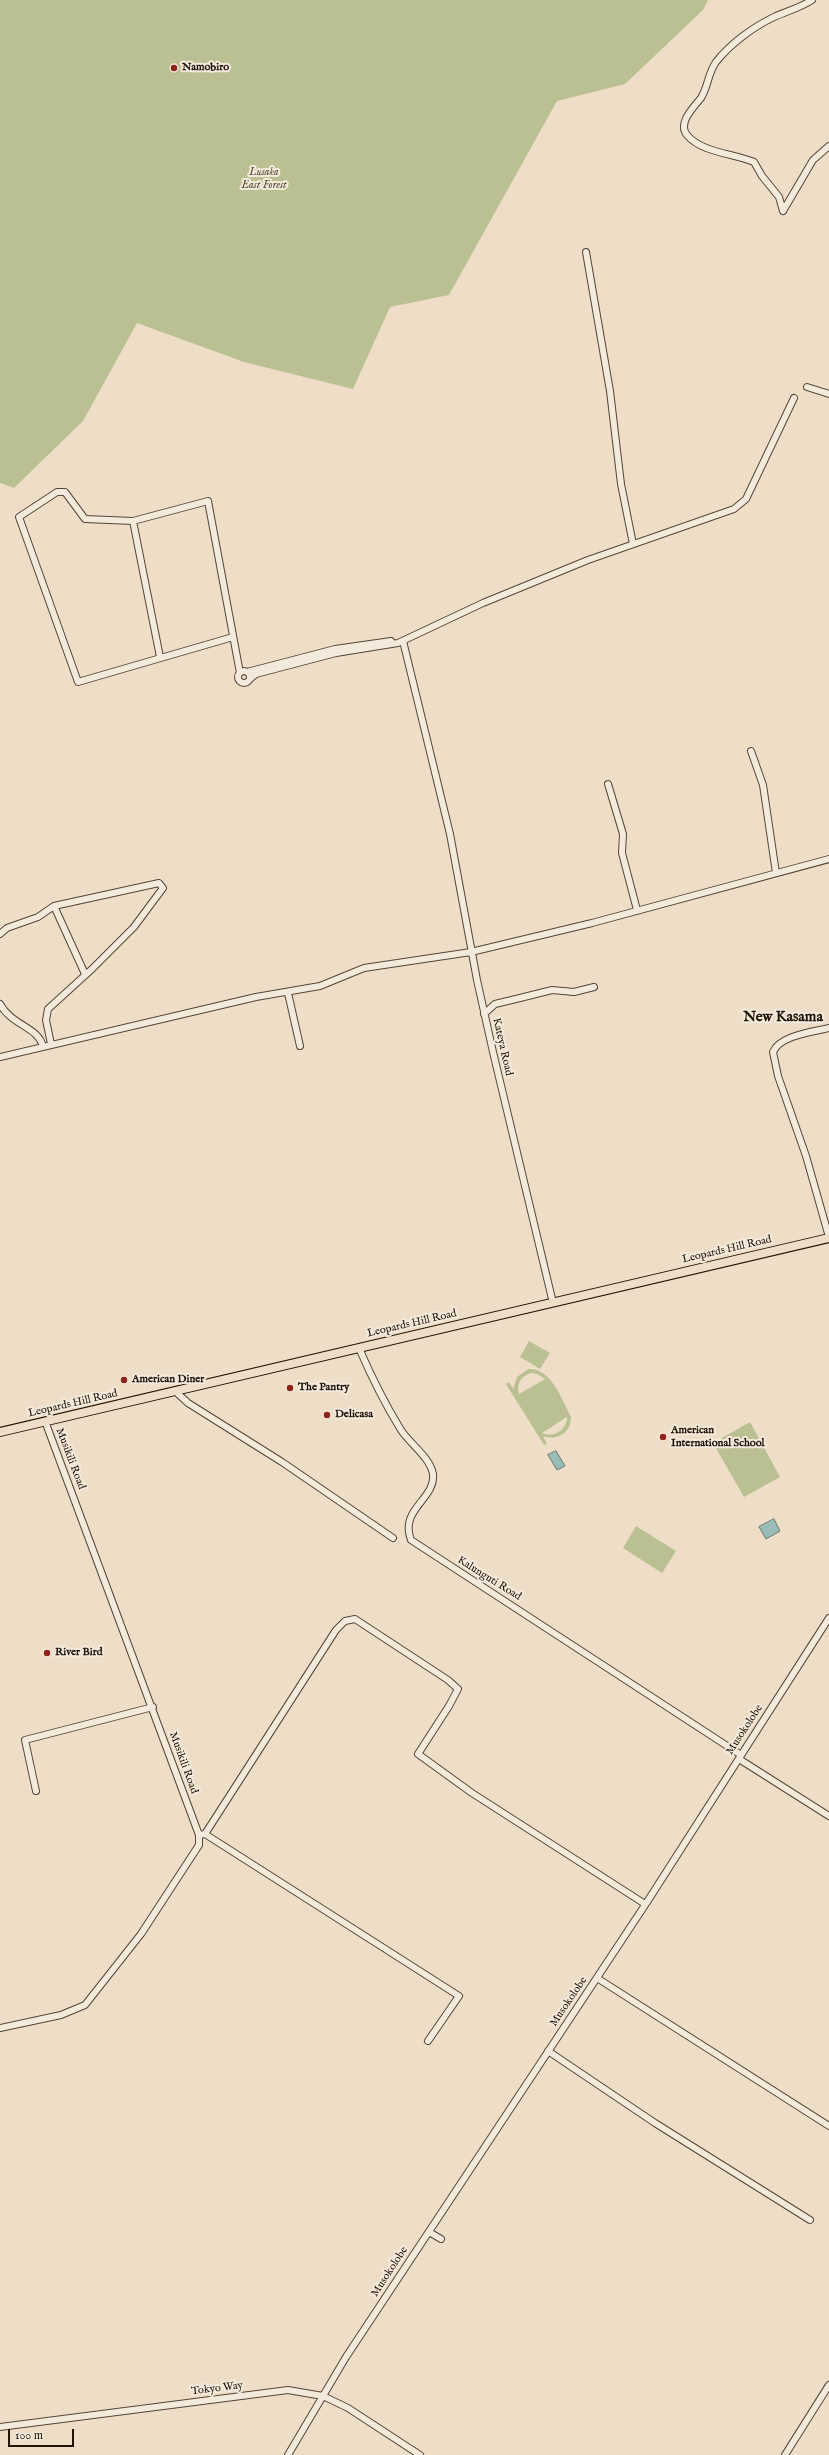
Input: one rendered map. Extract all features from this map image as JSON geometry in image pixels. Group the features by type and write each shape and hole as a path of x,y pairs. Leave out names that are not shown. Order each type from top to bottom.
{"main road":[{"name":"Leopards Hill Road","path":"0,1432 829,1237"}],"street":[{"path":"812,0 796,10 763,23 729,48 713,67 703,94 688,112 684,131 690,138 707,148 754,162 762,176 779,197 782,211 813,160 829,146"},
{"path":"586,252 610,391 621,484 632,544"},
{"path":"807,387 829,394"},
{"path":"233,637 78,682 19,517 58,492 64,492 85,519 133,521 208,501 240,673 238,679 241,683 247,683 256,674 336,653 400,642 483,603 583,561 683,528 741,505 746,499 794,398"},
{"path":"133,521 160,657"},
{"path":"240,673 335,649 384,641 400,642"},
{"name":"Kateya Road","path":"400,642 420,707 432,767 440,794 484,1014 553,1303"},
{"path":"247,672 250,679"},
{"path":"751,751 763,785 776,872"},
{"path":"608,784 623,834 622,853 637,910"},
{"path":"0,1058 51,1044 256,997 288,993 328,983 364,968 472,952 592,923 776,872 829,859"},
{"path":"0,934 7,928 38,917 54,906 135,887 159,883 162,886 162,891 138,922 48,1009 46,1020 51,1044"},
{"path":"54,906 85,974"},
{"path":"484,1014 495,1004 552,990 574,992 594,987"},
{"path":"288,993 300,1046"},
{"path":"0,1004 10,1017 38,1035 42,1047"},
{"path":"829,1028 789,1039 777,1046 773,1052 778,1076 806,1156 829,1237"},
{"name":"Kalunguti Road","path":"359,1348 402,1431 432,1472 432,1485 408,1523 410,1540 740,1757"},
{"path":"176,1391 188,1403 282,1462 393,1538"},
{"name":"Musikili Road","path":"45,1421 202,1834"},
{"path":"0,2028 61,2014 85,2005 162,1905 199,1845 202,1834 336,1630 345,1621 355,1619 435,1671 458,1690 418,1754 472,1792 645,1904"},
{"name":"Musokolobe","path":"288,2455 346,2357 597,1978 828,1622"},
{"path":"36,1791 25,1740 153,1707"},
{"path":"740,1757 829,1816"},
{"path":"202,1834 459,1996 428,2041"},
{"path":"597,1978 829,2126"},
{"path":"548,2051 649,2118 810,2220"},
{"path":"429,2232 441,2240"},
{"path":"785,2455 829,2385"},
{"name":"Tokyo Way","path":"0,2426 288,2390 324,2396 348,2408 420,2455"}],"green space":[{"name":"Lusaka East Forest","path":"0,0 708,0 703,10 625,84 557,101 449,295 390,307 353,389 244,362 137,323 83,421 14,488 0,483"},
{"path":"529,1341 550,1353 540,1369 520,1357"},
{"path":"528,1369 543,1373 555,1386 571,1417 569,1427 562,1434 553,1437 543,1436 547,1444 544,1445 506,1384 509,1382 513,1389 517,1377","holes":["531,1373 537,1374 545,1379 519,1394 518,1387 520,1381 524,1376","567,1417 565,1426 559,1432 555,1434 542,1433"]},
{"path":"750,1422 780,1477 744,1497 713,1443"},
{"path":"636,1526 676,1551 662,1573 623,1548"}],"water":[{"path":"556,1451 565,1466 557,1470 548,1455"},
{"path":"774,1519 780,1531 766,1539 759,1527"}],"place":[{"name":"Namobiro","path":"174,68"},
{"name":"American Diner","path":"124,1380"},
{"name":"The Pantry","path":"290,1388"},
{"name":"Delicasa","path":"327,1415"},
{"name":"American International School","path":"663,1437"},
{"name":"River Bird","path":"47,1653"}],"district":[{"name":"New Kasama","path":"783,1018"}]}
